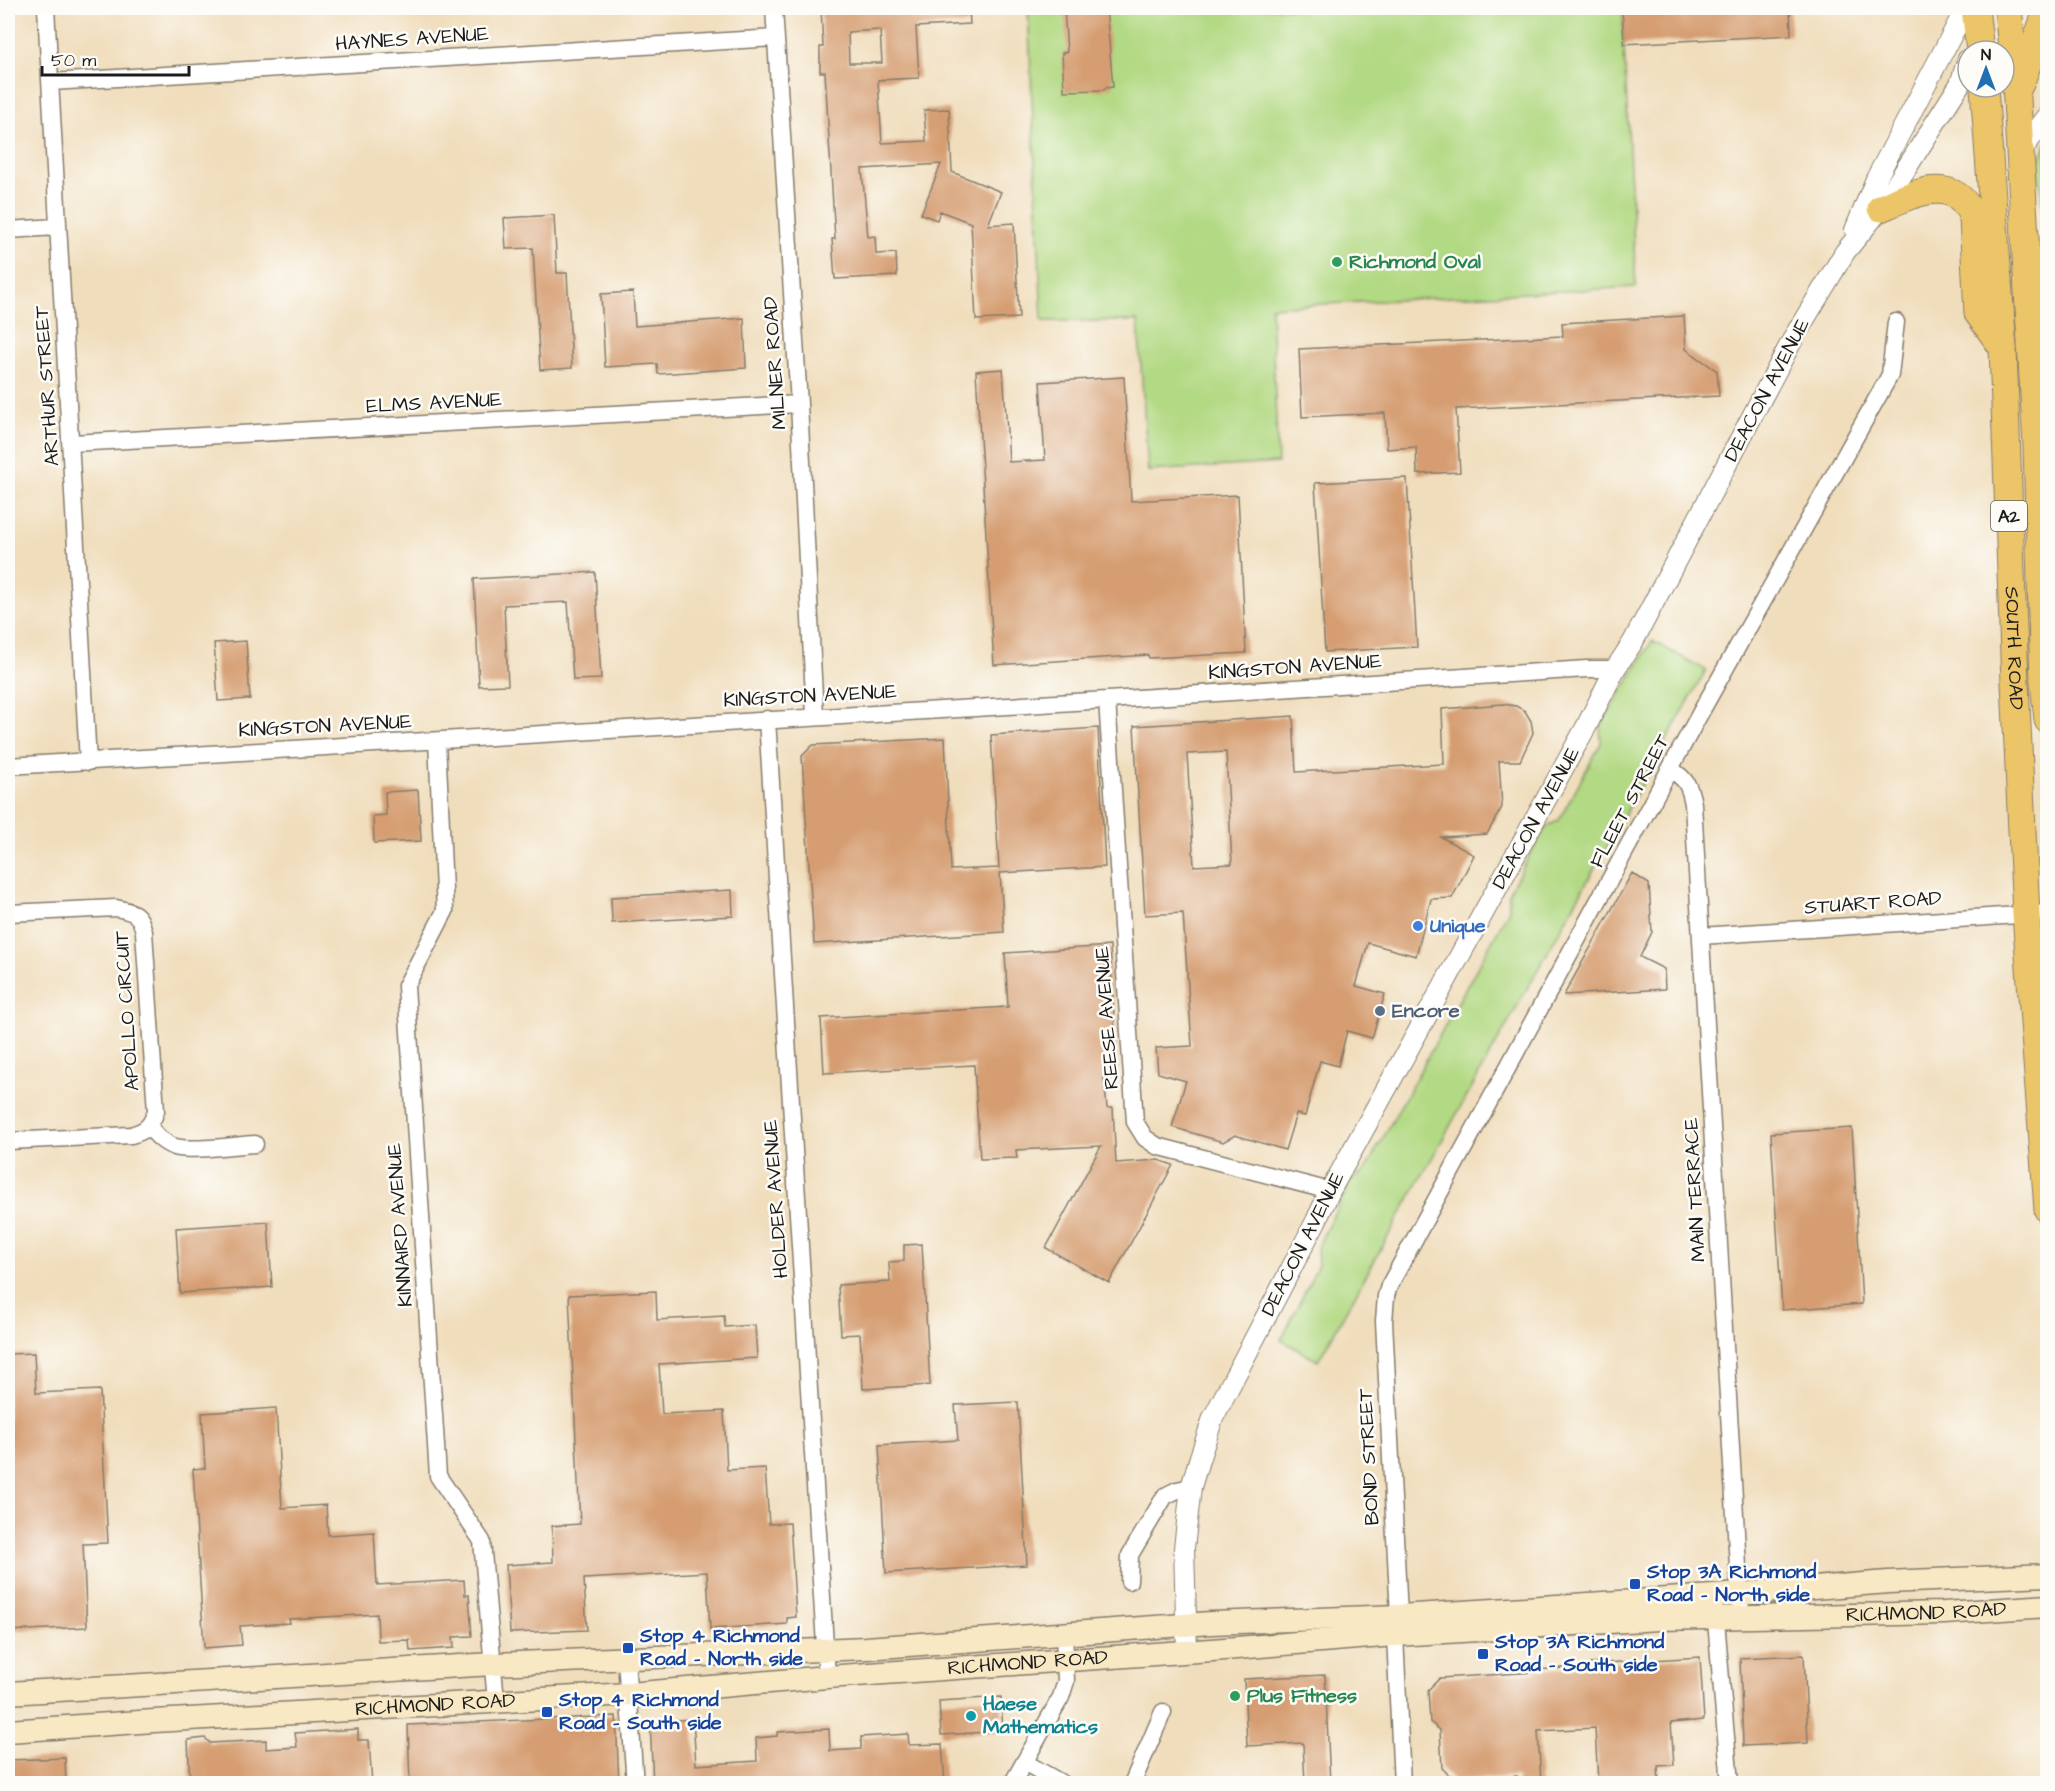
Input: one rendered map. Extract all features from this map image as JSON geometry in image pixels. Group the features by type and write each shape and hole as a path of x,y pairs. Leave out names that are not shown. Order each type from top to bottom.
{"highway":[{"path":"2007,39 2010,20 2023,8"},
{"path":"2016,71 2048,9"},
{"name":"SOUTH ROAD","path":"2009,39 2010,20"},
{"name":"SOUTH ROAD","path":"1986,99 2003,349 2015,683 2037,914 2048,1210"},
{"path":"1988,115 2000,99"},
{"name":"SOUTH ROAD","path":"2008,99 2020,152 2037,447 2048,720"},
{"path":"1881,208 1918,192 1932,189 1952,194 1964,203 1973,218 1978,313 2003,349"}],"main road":[{"name":"RICHMOND ROAD","path":"1715,1607 1740,1593 1888,1582 2048,1575"},
{"name":"RICHMOND ROAD","path":"8,1693 493,1664 626,1660 825,1649 1186,1624 1397,1625 1715,1607 1741,1617 1944,1613 2048,1606"},
{"name":"RICHMOND ROAD","path":"8,1731 629,1695 827,1677 1187,1651 1397,1625"}],"street":[{"name":"ARTHUR STREET","path":"46,8 88,762"},
{"name":"MILNER ROAD","path":"774,8 799,404 815,716"},
{"name":"DEACON AVENUE","path":"1187,1651 1184,1548 1191,1487 1213,1418 1330,1191 1586,727 1615,669 1633,642 1795,335 1845,252 1876,179 1976,26"},
{"name":"HAYNES AVENUE","path":"51,82 776,38"},
{"name":"DEACON AVENUE","path":"1845,252 1881,208 1956,90"},
{"path":"2020,152 2048,116"},
{"path":"8,230 57,227"},
{"name":"FLEET STREET","path":"1386,1296 1389,1286 1702,710 1890,375 1896,322"},
{"name":"ELMS AVENUE","path":"72,444 799,404"},
{"name":"KINGSTON AVENUE","path":"8,766 1615,669"},
{"path":"2015,683 2046,682"},
{"name":"REESE AVENUE","path":"1107,700 1135,1122 1145,1138 1157,1146 1330,1191"},
{"name":"HOLDER AVENUE","path":"767,719 827,1677"},
{"name":"KINNAIRD AVENUE","path":"437,741 445,911 406,986 438,1476 482,1541 496,1702"},
{"name":"MAIN TERRACE","path":"1671,770 1683,777 1693,801 1741,1617"},
{"name":"APOLLO CIRCUIT","path":"8,913 116,908 131,911 141,919 144,932 156,1111 149,1127"},
{"name":"STUART ROAD","path":"1701,936 2037,914"},
{"path":"8,1141 131,1135 149,1127 162,1140 175,1147 255,1144"},
{"name":"BOND STREET","path":"1386,1296 1384,1321 1402,1784"},
{"path":"1129,1581 1130,1555 1165,1496 1191,1487"},
{"path":"1715,1607 1730,1784"},
{"path":"1012,1784 1061,1697 1066,1682 1064,1633"},
{"path":"626,1660 635,1784"},
{"path":"1132,1784 1163,1712"},
{"path":"1024,1762 1063,1784"}],"green space":[{"name":"Richmond Oval","path":"1028,8 1622,8 1636,287 1271,307 1278,463 1148,471 1138,321 1042,321"},
{"path":"2047,142 2047,194 2042,203 2038,164"},
{"path":"1652,641 1706,670 1318,1361 1281,1340 1318,1265 1317,1248 1351,1180 1364,1172 1509,910 1509,892 1545,828 1559,820 1601,743 1600,727"}],"building":[{"path":"821,8 969,8 970,24 916,27 919,78 878,80 882,143 926,141 924,110 949,109 952,172 1001,192 988,225 1014,223 1019,318 976,320 971,223 940,211 937,220 921,214 941,164 862,169 868,237 875,236 876,254 896,253 897,276 835,279 832,239 835,239 825,72 820,72 820,47 823,47","holes":["880,30 882,63 849,63 848,32"]},
{"path":"1064,8 1106,8 1113,87 1104,90 1064,91 1062,53 1067,52"},
{"path":"1622,8 1790,8 1791,35 1624,44"},
{"path":"554,215 557,273 567,273 572,368 540,370 533,248 506,249 504,218"},
{"path":"633,292 635,326 744,318 746,368 658,374 657,364 605,367 601,294"},
{"path":"1684,316 1686,349 1717,371 1719,396 1456,409 1460,472 1417,474 1416,447 1387,449 1385,413 1302,417 1299,349 1563,336 1562,323"},
{"path":"1003,369 1009,462 1045,460 1040,382 1124,377 1131,501 1238,495 1246,653 1149,658 1148,655 994,665 976,371"},
{"path":"1407,478 1417,647 1325,652 1315,483"},
{"path":"595,572 601,679 573,680 568,602 504,605 508,685 479,686 474,579"},
{"path":"246,641 250,699 218,701 214,643"},
{"path":"1503,704 1516,706 1525,711 1531,721 1533,733 1520,761 1499,761 1502,807 1487,834 1441,837 1474,855 1452,898 1431,899 1416,956 1368,943 1356,986 1385,994 1372,1038 1347,1031 1338,1066 1320,1061 1305,1116 1296,1114 1285,1150 1235,1135 1223,1142 1172,1127 1186,1081 1158,1073 1156,1048 1192,1046 1183,913 1145,915 1134,726 1293,716 1296,772 1444,764 1442,709","holes":["1226,752 1232,864 1194,866 1187,754"]},
{"path":"1098,728 1105,867 1000,873 1004,932 814,944 802,756 813,745 945,738 951,870 999,868 991,735"},
{"path":"418,790 421,841 374,843 373,816 386,815 385,792"},
{"path":"1632,873 1649,884 1652,932 1640,957 1664,969 1665,989 1564,995"},
{"path":"732,890 733,916 612,923 611,897"},
{"path":"1110,946 1117,1069 1103,1069 1107,1108 1113,1108 1116,1163 1158,1160 1173,1165 1109,1283 1046,1248 1101,1146 1016,1150 1017,1158 980,1159 974,1065 824,1073 821,1018 1008,1007 1005,953"},
{"path":"1852,1128 1862,1304 1782,1310 1771,1133"},
{"path":"268,1222 272,1287 180,1293 176,1228"},
{"path":"922,1244 930,1385 863,1389 860,1334 841,1335 838,1285 890,1282 889,1262 904,1261 904,1245"},
{"path":"656,1291 657,1320 724,1316 725,1327 755,1325 757,1358 659,1364 662,1414 724,1411 727,1470 765,1468 769,1524 790,1523 796,1617 787,1618 787,1624 710,1629 707,1572 584,1579 587,1630 510,1633 506,1565 553,1562 552,1526 580,1524 569,1295"},
{"path":"34,1353 36,1393 100,1390 108,1543 83,1544 87,1627 8,1631 8,1354"},
{"path":"1018,1402 1027,1565 886,1573 879,1445 958,1440 955,1405"},
{"path":"276,1408 282,1508 326,1505 328,1535 374,1532 377,1585 464,1580 465,1595 469,1595 472,1636 453,1637 454,1648 410,1651 409,1640 378,1641 377,1614 289,1619 290,1623 240,1626 242,1645 204,1648 193,1469 205,1468 202,1413"},
{"path":"1804,1655 1808,1743 1743,1746 1740,1658"},
{"path":"1700,1657 1704,1720 1671,1723 1674,1765 1658,1766 1659,1784 1598,1784 1595,1728 1538,1731 1541,1784 1517,1784 1517,1776 1454,1780 1442,1768 1440,1730 1430,1722 1428,1690 1440,1678 1536,1672 1536,1670 1591,1666 1590,1664"},
{"path":"1325,1675 1330,1784 1305,1784 1303,1743 1247,1746 1244,1679"},
{"name":"Haese Mathematics","path":"1001,1697 1003,1731 941,1735 939,1701"},
{"path":"616,1716 619,1784 410,1784 408,1725"},
{"path":"693,1719 696,1765 757,1761 756,1738 777,1736 777,1732 829,1729 830,1751 861,1749 861,1737 908,1734 909,1745 942,1744 945,1784 653,1784 650,1722"},
{"path":"358,1729 358,1740 369,1740 372,1784 190,1784 188,1740 205,1738 210,1743 266,1740 266,1749 297,1747 295,1733"},
{"path":"65,1758 66,1784 8,1784 8,1760"}],"place":[{"name":"Richmond Oval","path":"1337,262"},
{"name":"Unique","path":"1418,926"},
{"name":"Encore","path":"1380,1011"},
{"name":"Stop 3A Richmond Road - North side","path":"1635,1584"},
{"name":"Stop 4 Richmond Road - North side","path":"628,1648"},
{"name":"Stop 3A Richmond Road - South side","path":"1483,1654"},
{"name":"Plus Fitness","path":"1235,1696"},
{"name":"Stop 4 Richmond Road - South side","path":"547,1712"},
{"name":"Haese Mathematics","path":"971,1716"}]}
